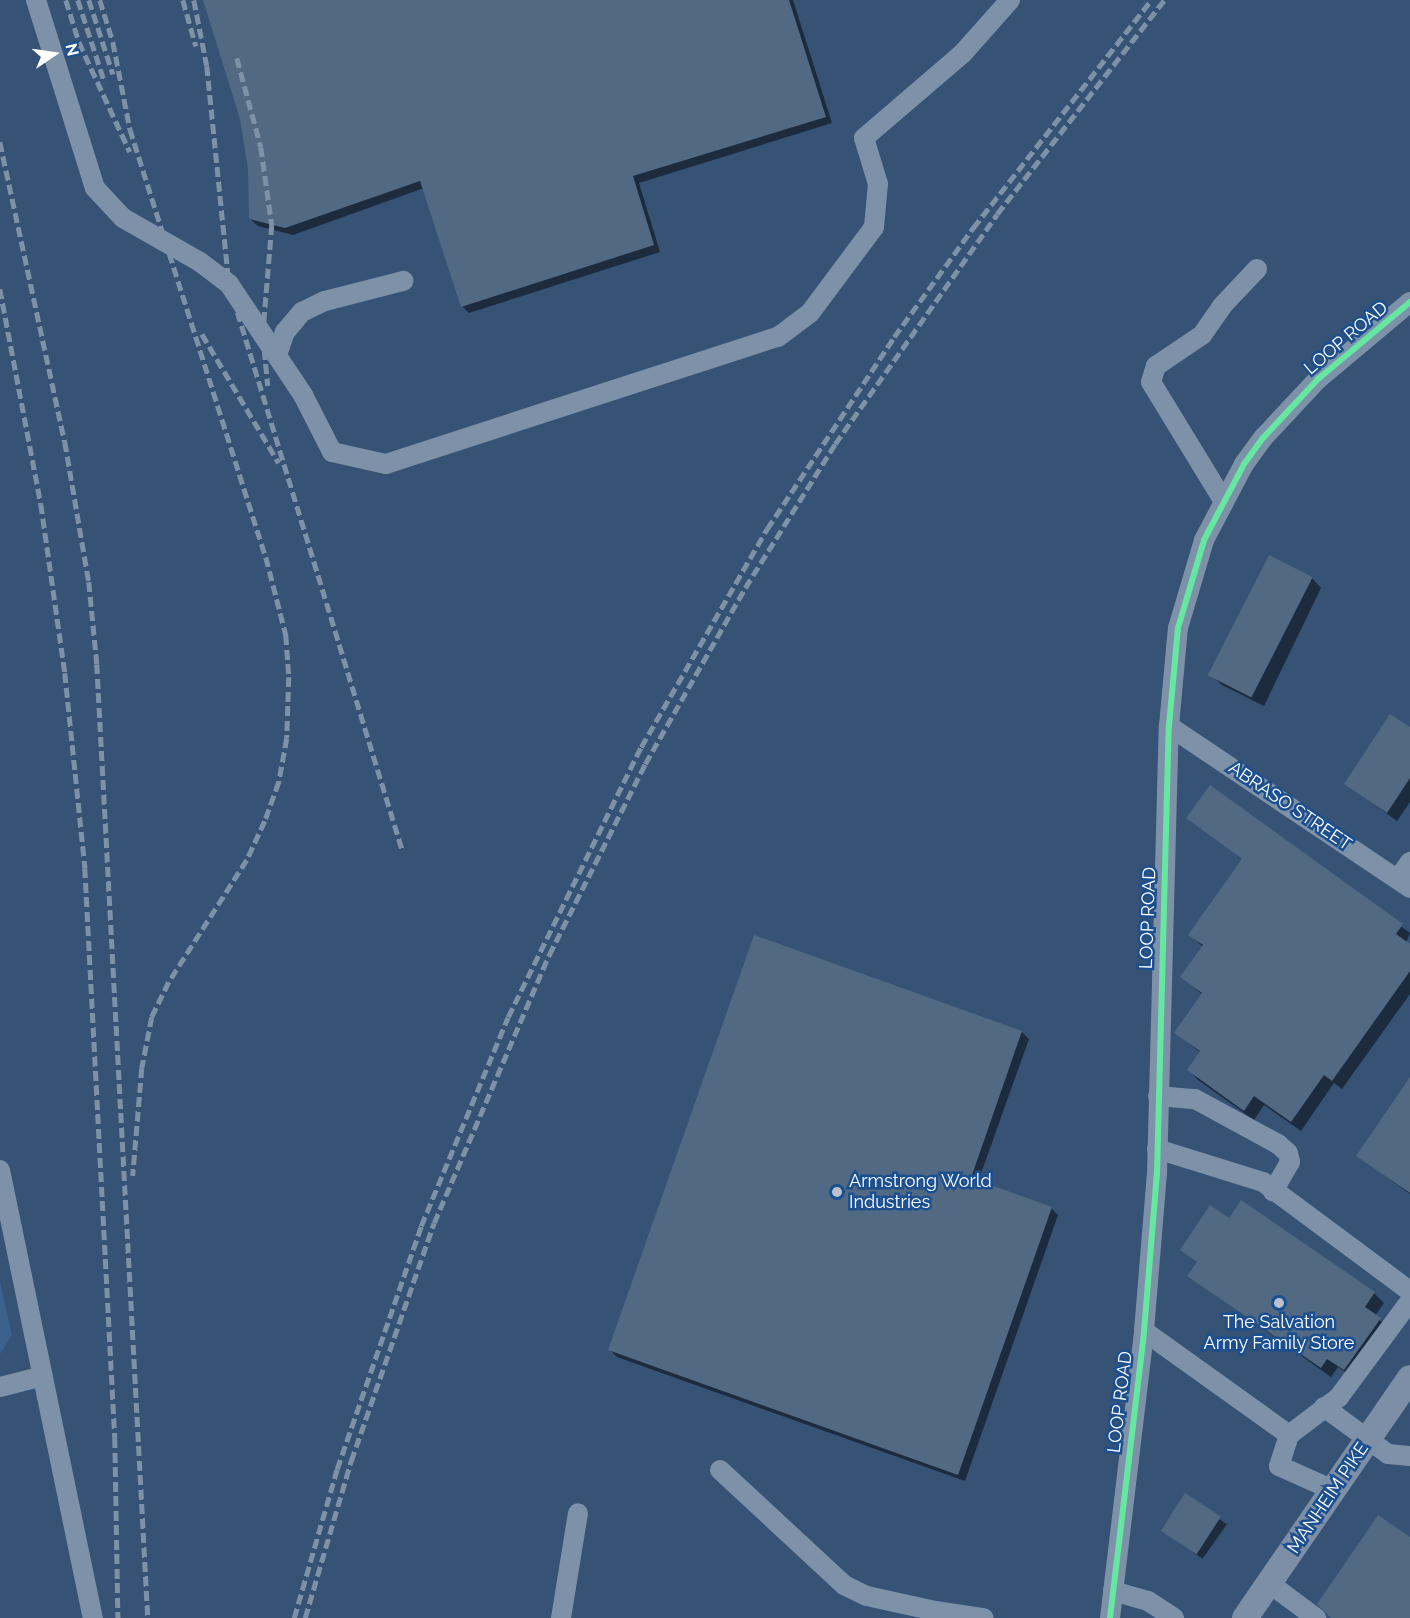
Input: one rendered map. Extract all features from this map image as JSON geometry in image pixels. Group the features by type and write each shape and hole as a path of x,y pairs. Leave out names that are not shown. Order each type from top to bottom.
{"main road":[{"name":"MANHEIM PIKE","path":"1245,1618 1410,1378"}],"street":[{"path":"36,0 95,188 123,218 200,262 229,284 303,395 332,452 386,464 778,337 810,313 874,227 878,184 864,138 963,53 1011,0"},
{"path":"1223,500 1151,382 1155,366 1202,335 1222,306 1257,269"},
{"path":"277,355 285,332 302,312 325,301 403,281"},
{"name":"LOOP ROAD","path":"1110,1618 1144,1331 1157,1149 1173,659 1187,589 1223,500 1263,438 1310,387 1410,302"},
{"name":"ABRASO STREET","path":"1170,726 1404,883"},
{"path":"1404,883 1410,861"},
{"path":"1158,1096 1195,1099 1278,1144 1288,1153 1290,1162 1274,1191"},
{"path":"1157,1149 1263,1182 1410,1291"},
{"path":"0,1170 93,1618"},
{"path":"1333,1490 1280,1466 1289,1436 1340,1397 1410,1301"},
{"path":"1144,1331 1289,1436"},
{"path":"0,1386 43,1376"},
{"path":"1324,1407 1366,1441 1388,1454 1410,1456"},
{"path":"720,1470 844,1586 867,1596 935,1615 982,1618"},
{"path":"561,1618 578,1513"},
{"path":"1269,1583 1316,1618"},
{"path":"1113,1591 1148,1601 1174,1618"}],"water":[{"path":"0,1281 12,1335 0,1354"}],"building":[{"path":"203,0 789,0 826,117 633,176 654,245 461,307 420,181 285,228 249,219 248,169 240,119"},
{"path":"1269,555 1313,577 1251,698 1208,675"},
{"path":"1390,714 1410,727 1410,778 1387,813 1344,784"},
{"path":"1210,785 1403,924 1396,934 1410,944 1410,971 1332,1081 1324,1075 1291,1122 1254,1096 1244,1111 1187,1070 1200,1051 1174,1033 1202,993 1180,977 1203,945 1188,935 1242,859 1186,818"},
{"name":"Armstrong World Industries","path":"754,935 1022,1031 971,1178 1052,1207 958,1475 608,1350"},
{"path":"1410,1077 1410,1193 1356,1156"},
{"path":"1241,1200 1375,1292 1365,1307 1381,1318 1344,1370 1327,1359 1321,1368 1187,1276 1197,1262 1180,1250 1210,1205 1229,1218"},
{"path":"1185,1493 1221,1516 1197,1554 1160,1531"},
{"path":"1378,1515 1410,1537 1410,1618 1331,1618 1317,1604"}],"railway":[{"path":"66,0 79,42 130,152"},
{"path":"78,0 105,83"},
{"path":"89,0 113,74"},
{"path":"100,0 113,42 130,129 266,557 286,635 289,677 287,738 279,782 265,821 247,860 169,982 152,1017 142,1068 133,1176"},
{"path":"183,0 196,46"},
{"path":"194,0 207,66 229,284 403,852"},
{"path":"294,1618 337,1469 421,1226 508,1017 641,747 767,529 894,337 973,228 1151,0"},
{"path":"305,1618 351,1461 434,1223 549,955 645,764 745,588 835,444 997,214 1164,0"},
{"path":"237,58 261,147 272,225 263,335 268,386"},
{"path":"0,142 65,442 89,582 97,664 148,1618"},
{"path":"0,289 41,504 65,673 85,868 115,1438 118,1618"},
{"path":"202,334 279,463"}],"cycle path":[{"path":"1110,1618 1144,1331 1157,1174 1169,726 1178,628 1204,540 1244,464 1263,438 1318,379 1410,302"}],"place":[{"name":"Armstrong World Industries","path":"837,1192"},
{"name":"The Salvation Army Family Store","path":"1279,1303"}]}
